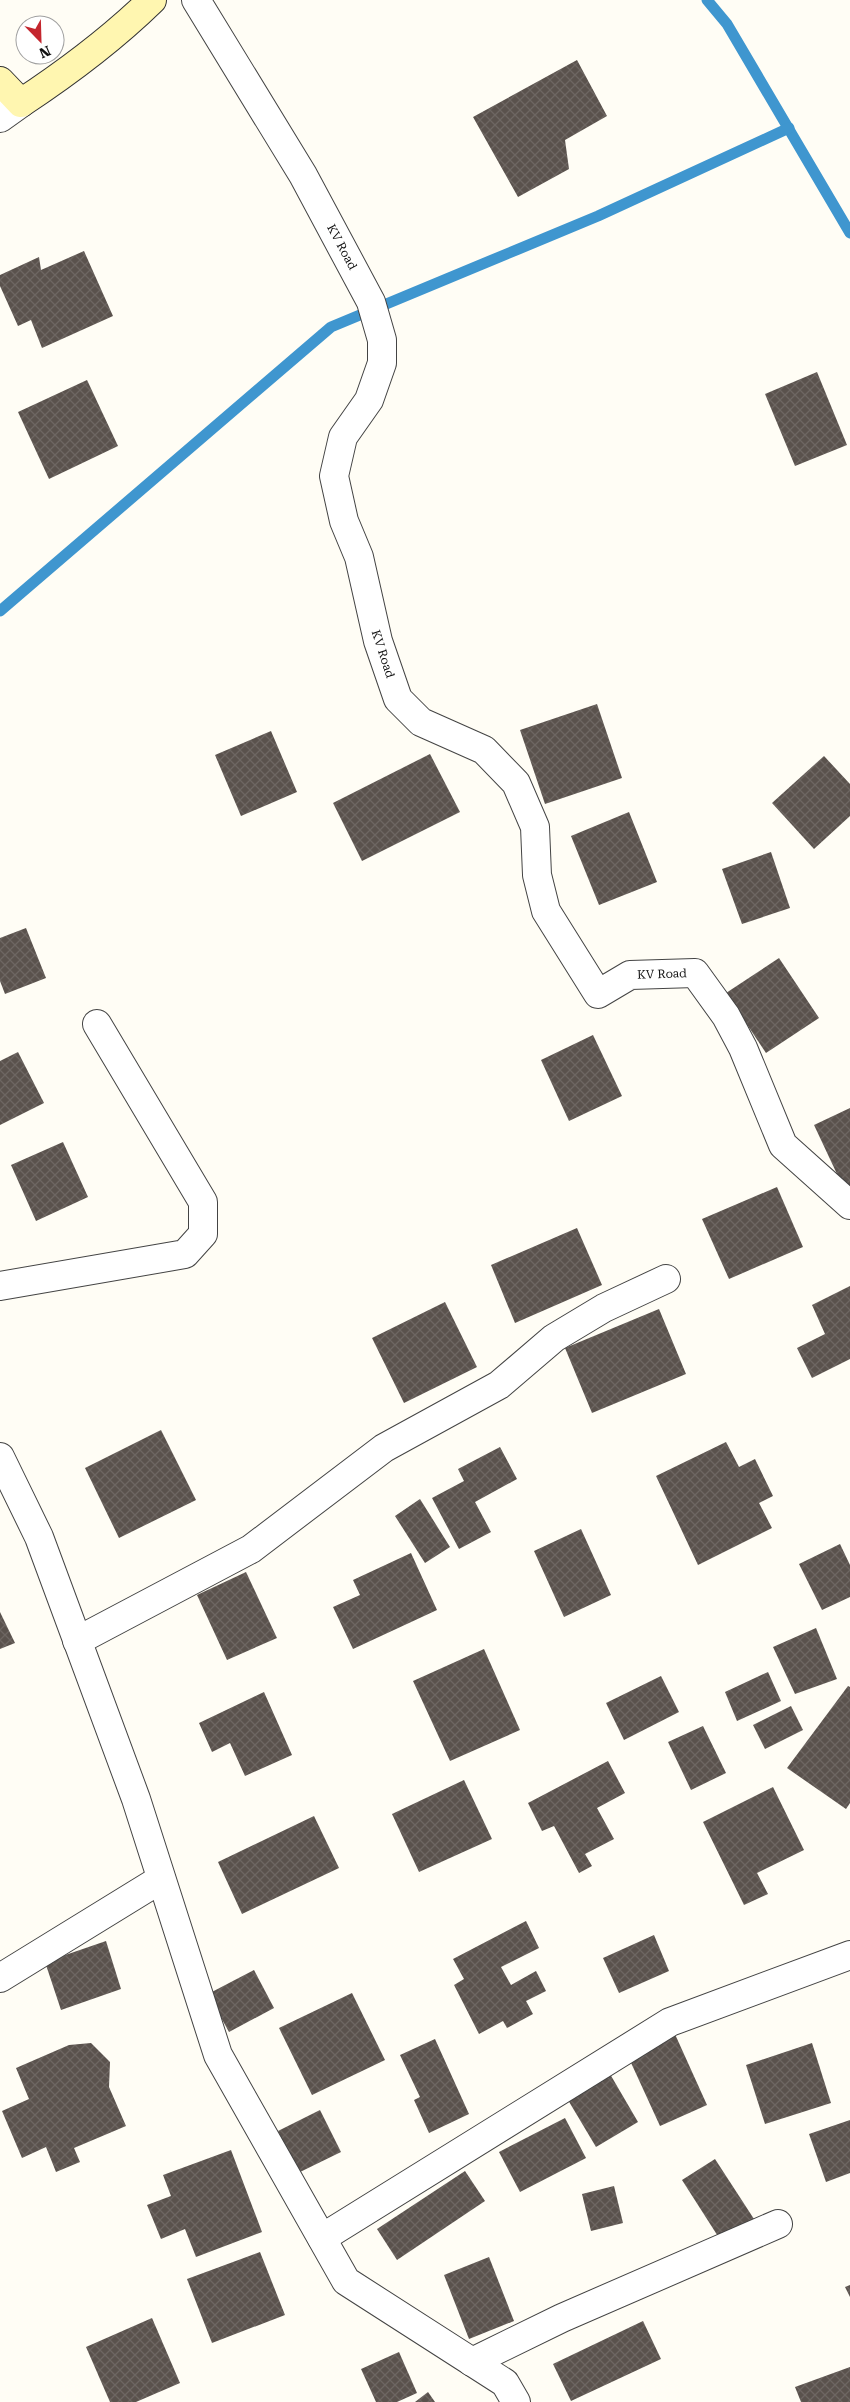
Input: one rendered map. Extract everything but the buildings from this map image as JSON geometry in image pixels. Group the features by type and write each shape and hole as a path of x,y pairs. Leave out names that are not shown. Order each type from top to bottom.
{"main road":[{"path":"0,81 11,110 74,69 152,0"}],"street":[{"name":"KV Road","path":"196,0 303,175 372,302 382,340 382,363 369,400 342,437 334,476 344,521 359,557 378,641 398,699 421,722 484,750 516,783 535,827 537,875 546,911 598,994 630,975 695,973 726,1016 743,1048 783,1145 850,1205"},
{"path":"0,1286 185,1254 203,1234 203,1202 97,1024"},
{"path":"77,1641 250,1549 384,1448 499,1385 554,1338 588,1318 666,1279"},
{"path":"0,1457 39,1537 136,1799 218,2055 346,2281 505,2383 516,2402"},
{"path":"0,1978 161,1879"},
{"path":"322,2238 670,2022 850,1955"},
{"path":"472,2362 562,2318 778,2224"}],"waterway":[{"path":"707,0 727,24 850,233"},
{"path":"0,611 331,327 598,216 789,128"}]}
